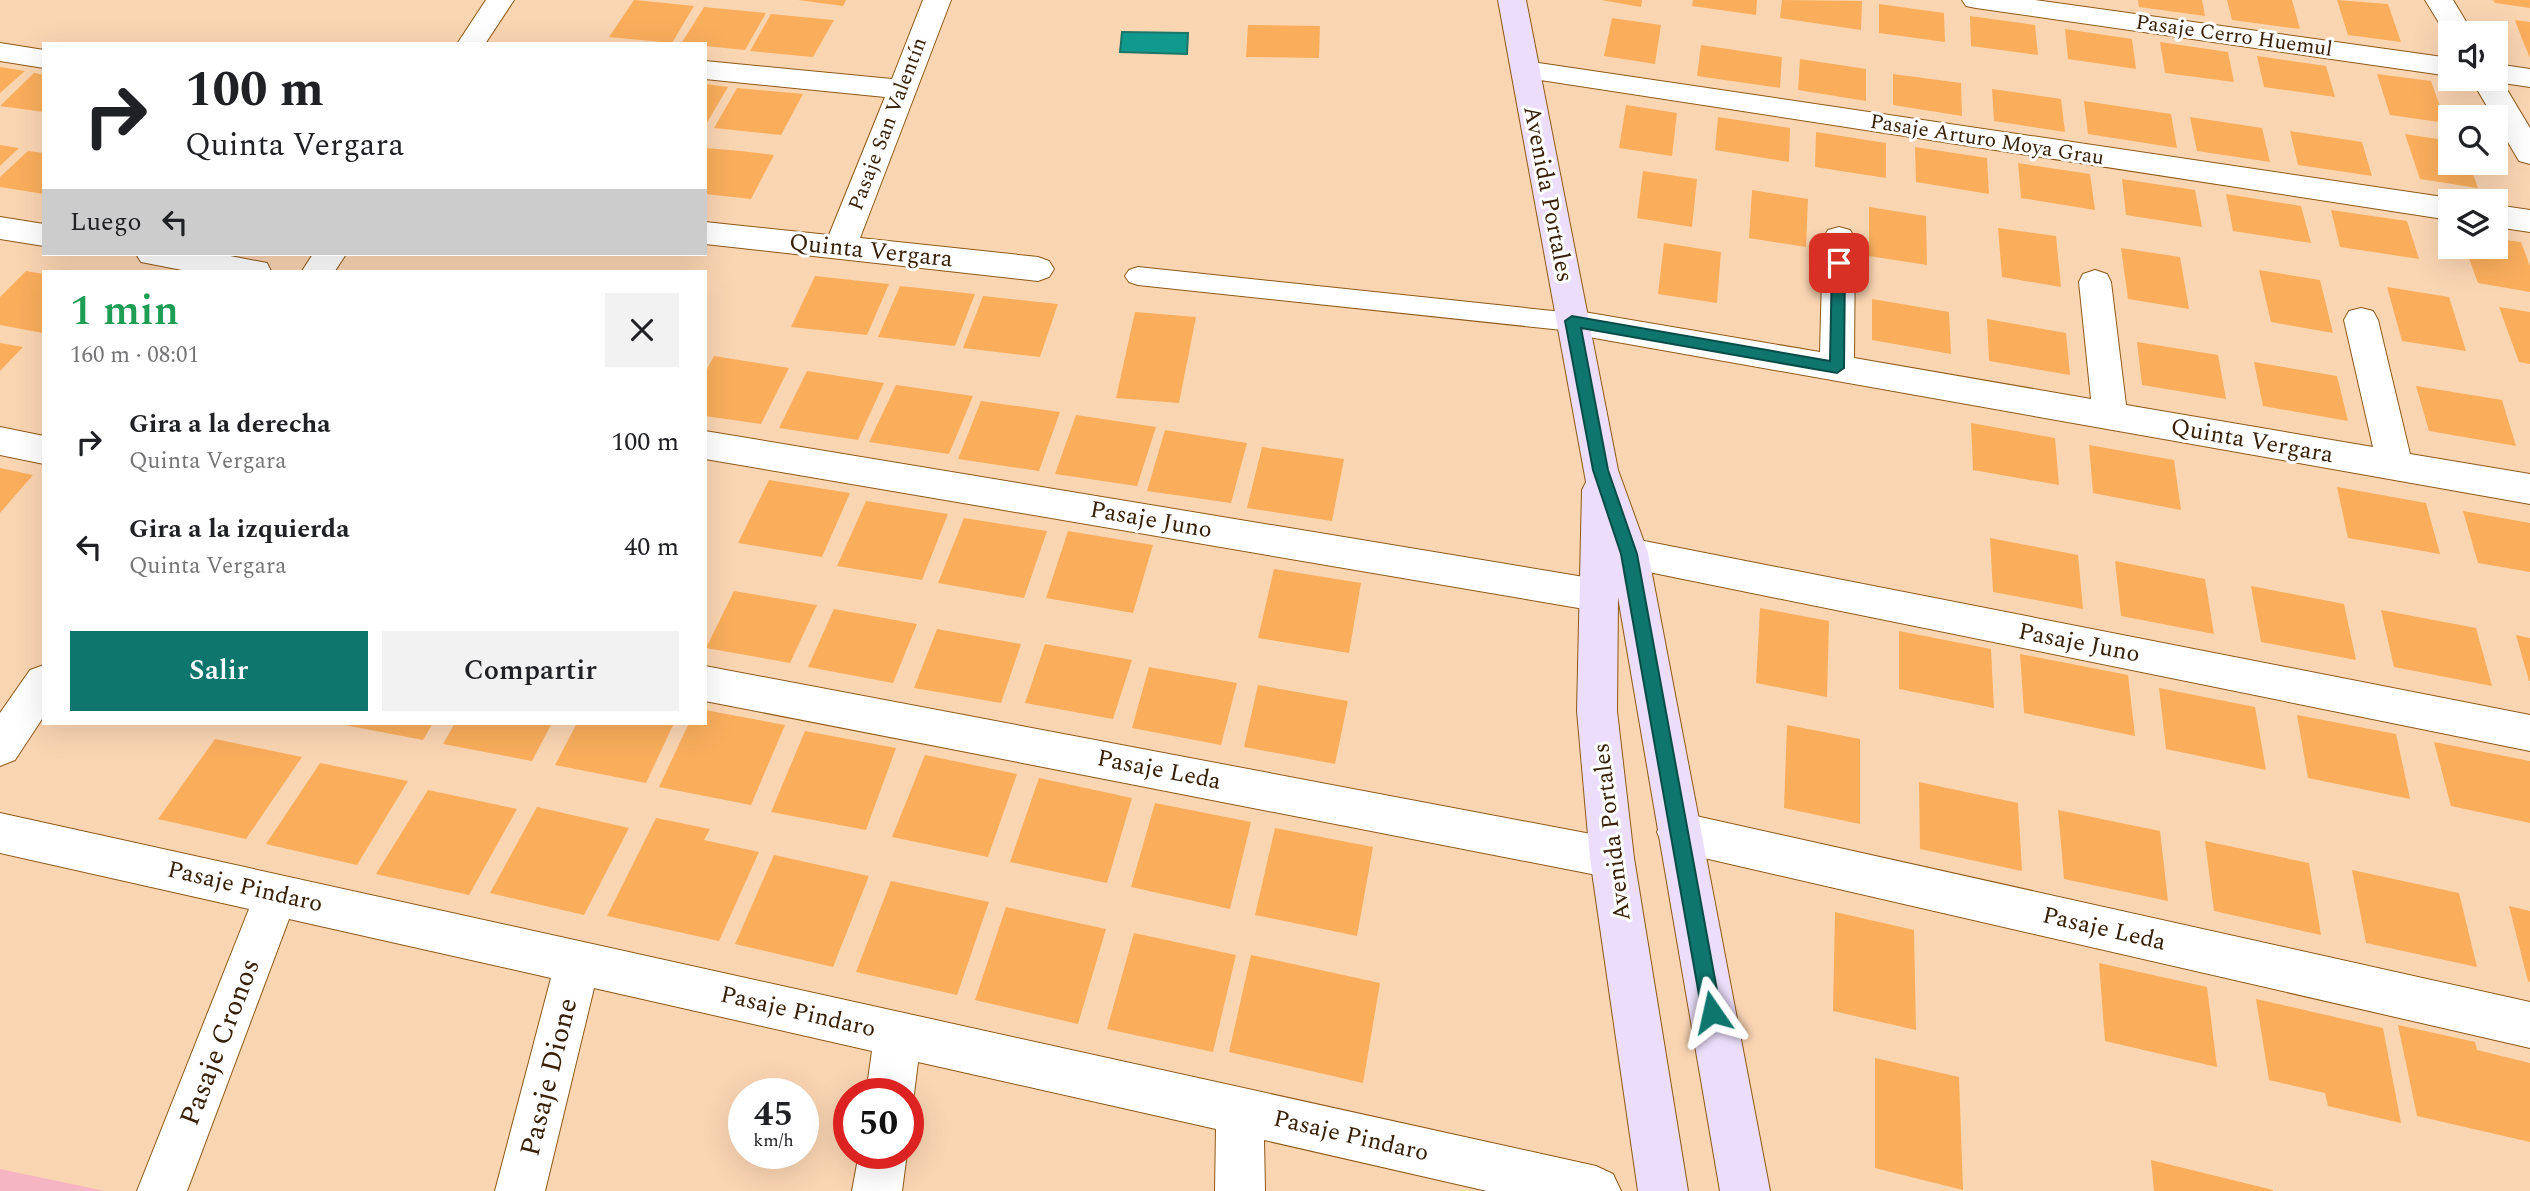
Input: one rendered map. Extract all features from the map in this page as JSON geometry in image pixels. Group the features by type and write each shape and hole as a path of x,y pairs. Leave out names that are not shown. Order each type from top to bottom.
{"main road":[{"name":"Avenida Portales","path":"1512,0 1600,470 1629,554 1745,1191"},
{"name":"Avenida Portales","path":"1600,470 1596,595 1597,711 1612,858 1663,1191"}],"street":[{"path":"472,42 500,0"},
{"name":"Pasaje San Valentín","path":"839,248 937,0"},
{"name":"Pasaje Cerro Huemul","path":"1976,0 2438,65"},
{"path":"2439,0 2452,21"},
{"path":"0,52 42,59"},
{"path":"707,70 902,89"},
{"name":"Pasaje Arturo Moya Grau","path":"1525,70 2438,207"},
{"path":"2508,75 2530,78"},
{"path":"2493,91 2530,154"},
{"path":"2508,218 2530,221"},
{"path":"0,228 42,235"},
{"name":"Quinta Vergara","path":"707,233 1038,269"},
{"path":"1837,368 1839,237"},
{"path":"164,256 249,270"},
{"path":"2095,282 2110,416"},
{"path":"2361,320 2395,465"},
{"name":"Quinta Vergara","path":"1572,321 2530,489"},
{"path":"0,441 42,450"},
{"name":"Pasaje Juno","path":"707,445 1596,595"},
{"name":"Pasaje Juno","path":"1629,554 2530,733"},
{"name":"Pasaje Leda","path":"707,683 1612,858"},
{"path":"0,747 24,696"},
{"name":"Pasaje Leda","path":"1678,832 2530,1025"},
{"name":"Pasaje Pindaro","path":"0,833 1596,1191"},
{"name":"Pasaje Cronos","path":"162,1191 277,893"},
{"name":"Pasaje Dione","path":"520,1191 578,962"},
{"path":"893,1078 898,1034"},
{"path":"1240,1111 1240,1191"},
{"path":"877,1191 880,1169"}],"lane":[{"path":"1138,276 1572,321"}],"shaded area":[{"path":"0,1169 105,1191 0,1191"}],"water":[{"path":"1122,32 1188,33 1187,54 1120,52"}],"building":[{"path":"634,0 694,6 673,42 609,37"},
{"path":"798,0 846,0 843,6"},
{"path":"1601,0 1642,0 1641,7"},
{"path":"1693,0 1757,0 1756,15 1692,6"},
{"path":"1782,0 1862,1 1861,30 1780,18"},
{"path":"2138,0 2202,0 2205,16 2139,7"},
{"path":"2227,0 2292,0 2300,29 2232,20"},
{"path":"2337,0 2388,4 2401,42 2348,35"},
{"path":"2493,0 2530,0 2530,8 2495,3"},
{"path":"1879,4 1944,13 1945,42 1879,33"},
{"path":"704,7 766,13 745,50 707,46 707,42 682,42"},
{"path":"771,14 834,20 813,57 750,51"},
{"path":"1970,16 2035,25 2038,55 1971,46"},
{"path":"1612,18 1661,25 1655,64 1604,56"},
{"path":"2515,20 2530,22 2530,58 2522,39"},
{"path":"1248,25 1320,26 1319,58 1246,57"},
{"path":"2065,29 2132,39 2136,69 2068,59"},
{"path":"2160,42 2228,52 2234,82 2165,73"},
{"path":"1701,45 1782,57 1780,88 1697,76"},
{"path":"2257,56 2326,66 2335,97 2264,87"},
{"path":"1800,59 1866,69 1866,101 1798,90"},
{"path":"0,67 25,71 0,93"},
{"path":"34,73 42,75 42,112 0,106"},
{"path":"1893,74 1961,83 1962,116 1893,105"},
{"path":"2377,74 2431,81 2440,105 2438,122 2390,115"},
{"path":"707,84 728,87 707,123"},
{"path":"737,88 803,94 781,135 714,128"},
{"path":"1992,89 2061,99 2065,132 1994,121"},
{"path":"2084,101 2171,114 2177,148 2088,134"},
{"path":"1626,105 1677,113 1672,156 1619,148"},
{"path":"1718,117 1790,128 1789,162 1715,150"},
{"path":"2190,117 2262,128 2270,162 2197,151"},
{"path":"2290,131 2362,142 2372,176 2298,165"},
{"path":"1816,132 1886,143 1886,178 1815,167"},
{"path":"2405,134 2438,139 2438,175 2473,175 2478,188 2420,179"},
{"path":"0,145 19,148 0,166"},
{"path":"1915,147 1987,158 1989,194 1916,182"},
{"path":"707,148 774,155 751,199 707,194"},
{"path":"28,151 42,153 42,194 0,187 0,177"},
{"path":"2018,163 2090,174 2095,210 2021,198"},
{"path":"1643,171 1697,179 1692,227 1637,218"},
{"path":"2122,179 2195,190 2202,227 2126,215"},
{"path":"1752,190 1808,199 1806,247 1749,238"},
{"path":"2226,194 2301,206 2311,243 2233,231"},
{"path":"1869,207 1926,216 1927,265 1869,256"},
{"path":"2331,210 2407,221 2419,259 2340,247"},
{"path":"1998,228 2056,236 2061,287 2002,277"},
{"path":"2508,240 2521,242 2530,266 2530,292 2478,283 2469,259 2508,259"},
{"path":"1664,243 1721,252 1717,303 1658,294"},
{"path":"2121,248 2180,257 2189,309 2128,299"},
{"path":"2259,270 2320,280 2333,333 2271,322"},
{"path":"26,271 42,274 42,333 0,325 0,297"},
{"path":"815,276 889,284 867,335 791,327"},
{"path":"900,286 975,294 955,346 878,337"},
{"path":"2387,287 2449,297 2466,351 2402,341"},
{"path":"983,296 1058,304 1040,357 963,348"},
{"path":"1872,299 1949,312 1951,354 1872,340"},
{"path":"2499,307 2530,312 2530,364 2519,362"},
{"path":"1135,312 1196,317 1179,403 1116,398"},
{"path":"1987,319 2066,333 2070,375 1989,361"},
{"path":"2137,342 2218,355 2226,399 2142,385"},
{"path":"0,343 23,347 0,371"},
{"path":"714,356 789,368 761,424 707,416 707,369"},
{"path":"2254,362 2337,376 2348,421 2263,406"},
{"path":"807,371 884,383 858,440 779,428"},
{"path":"896,385 973,396 949,454 869,442"},
{"path":"2416,386 2502,400 2516,446 2429,431"},
{"path":"981,401 1060,412 1039,471 958,459"},
{"path":"1076,415 1156,427 1137,486 1055,474"},
{"path":"1971,423 2055,438 2059,485 1973,470"},
{"path":"1165,430 1247,443 1231,503 1147,491"},
{"path":"2089,445 2174,460 2181,510 2093,493"},
{"path":"1262,447 1344,459 1332,521 1247,508"},
{"path":"0,468 33,475 0,513"},
{"path":"769,480 850,493 822,557 738,543"},
{"path":"2337,487 2426,503 2440,554 2348,538"},
{"path":"866,501 948,514 922,580 837,566"},
{"path":"2463,511 2530,523 2530,572 2478,563"},
{"path":"964,518 1047,531 1024,598 938,583"},
{"path":"1068,531 1153,545 1133,613 1046,598"},
{"path":"1990,538 2078,555 2083,609 1993,592"},
{"path":"2115,561 2205,579 2214,634 2121,616"},
{"path":"1274,569 1361,583 1349,653 1258,638"},
{"path":"2251,586 2344,604 2356,660 2261,642"},
{"path":"734,591 817,605 790,663 707,648"},
{"path":"1760,608 1829,621 1827,697 1756,683"},
{"path":"834,609 917,624 893,683 808,667"},
{"path":"2381,610 2476,628 2492,686 2394,667"},
{"path":"937,629 1021,644 1001,703 914,688"},
{"path":"1899,631 1991,649 1994,708 1899,689"},
{"path":"2516,635 2530,638 2530,681 2529,681"},
{"path":"1045,644 1132,660 1113,719 1025,703"},
{"path":"2020,654 2128,675 2135,736 2024,713"},
{"path":"1149,667 1237,683 1221,745 1132,728"},
{"path":"1258,685 1348,701 1335,764 1244,747"},
{"path":"2159,688 2255,707 2266,770 2166,749"},
{"path":"707,710 785,725 751,805 659,787 688,725 707,725"},
{"path":"2297,715 2396,734 2410,799 2308,778"},
{"path":"344,725 432,725 423,740"},
{"path":"454,725 551,725 532,761 443,744"},
{"path":"576,725 673,725 646,783 555,765"},
{"path":"1787,725 1860,739 1860,824 1784,808"},
{"path":"805,731 896,748 866,830 771,812"},
{"path":"215,739 302,757 246,839 158,819"},
{"path":"2434,742 2530,761 2530,823 2451,806"},
{"path":"925,755 1017,774 988,857 892,837"},
{"path":"320,763 408,781 357,865 266,844"},
{"path":"1039,778 1132,798 1107,883 1010,862"},
{"path":"1919,782 2018,803 2022,871 1920,849"},
{"path":"428,790 517,809 469,895 376,874"},
{"path":"1155,803 1251,822 1230,909 1131,887"},
{"path":"537,807 629,828 584,915 490,893"},
{"path":"2058,810 2160,831 2168,901 2064,879"},
{"path":"656,818 710,829 704,840 759,852 719,941 607,916"},
{"path":"1275,828 1373,847 1357,936 1255,915"},
{"path":"2205,841 2309,863 2321,935 2214,911"},
{"path":"774,855 869,876 833,967 735,944"},
{"path":"2352,870 2459,893 2477,967 2366,943"},
{"path":"891,881 989,902 957,995 856,972"},
{"path":"2509,906 2530,911 2530,982 2528,981"},
{"path":"1006,907 1106,929 1078,1024 975,1000"},
{"path":"1835,912 1914,930 1916,1030 1833,1011"},
{"path":"1134,933 1236,955 1213,1052 1107,1029"},
{"path":"1251,955 1380,983 1363,1083 1229,1052"},
{"path":"2099,963 2207,987 2217,1067 2105,1041"},
{"path":"2256,999 2383,1028 2401,1123 2328,1106 2325,1093 2269,1080"},
{"path":"2398,1025 2475,1042 2477,1050 2530,1063 2530,1142 2417,1116"},
{"path":"1875,1058 1959,1077 1963,1190 1875,1168"},
{"path":"2151,1160 2273,1190 2273,1191 2154,1191"}],"route":[{"path":"1712,1012 1629,554 1600,470 1572,321 1837,368 1839,263"}]}
